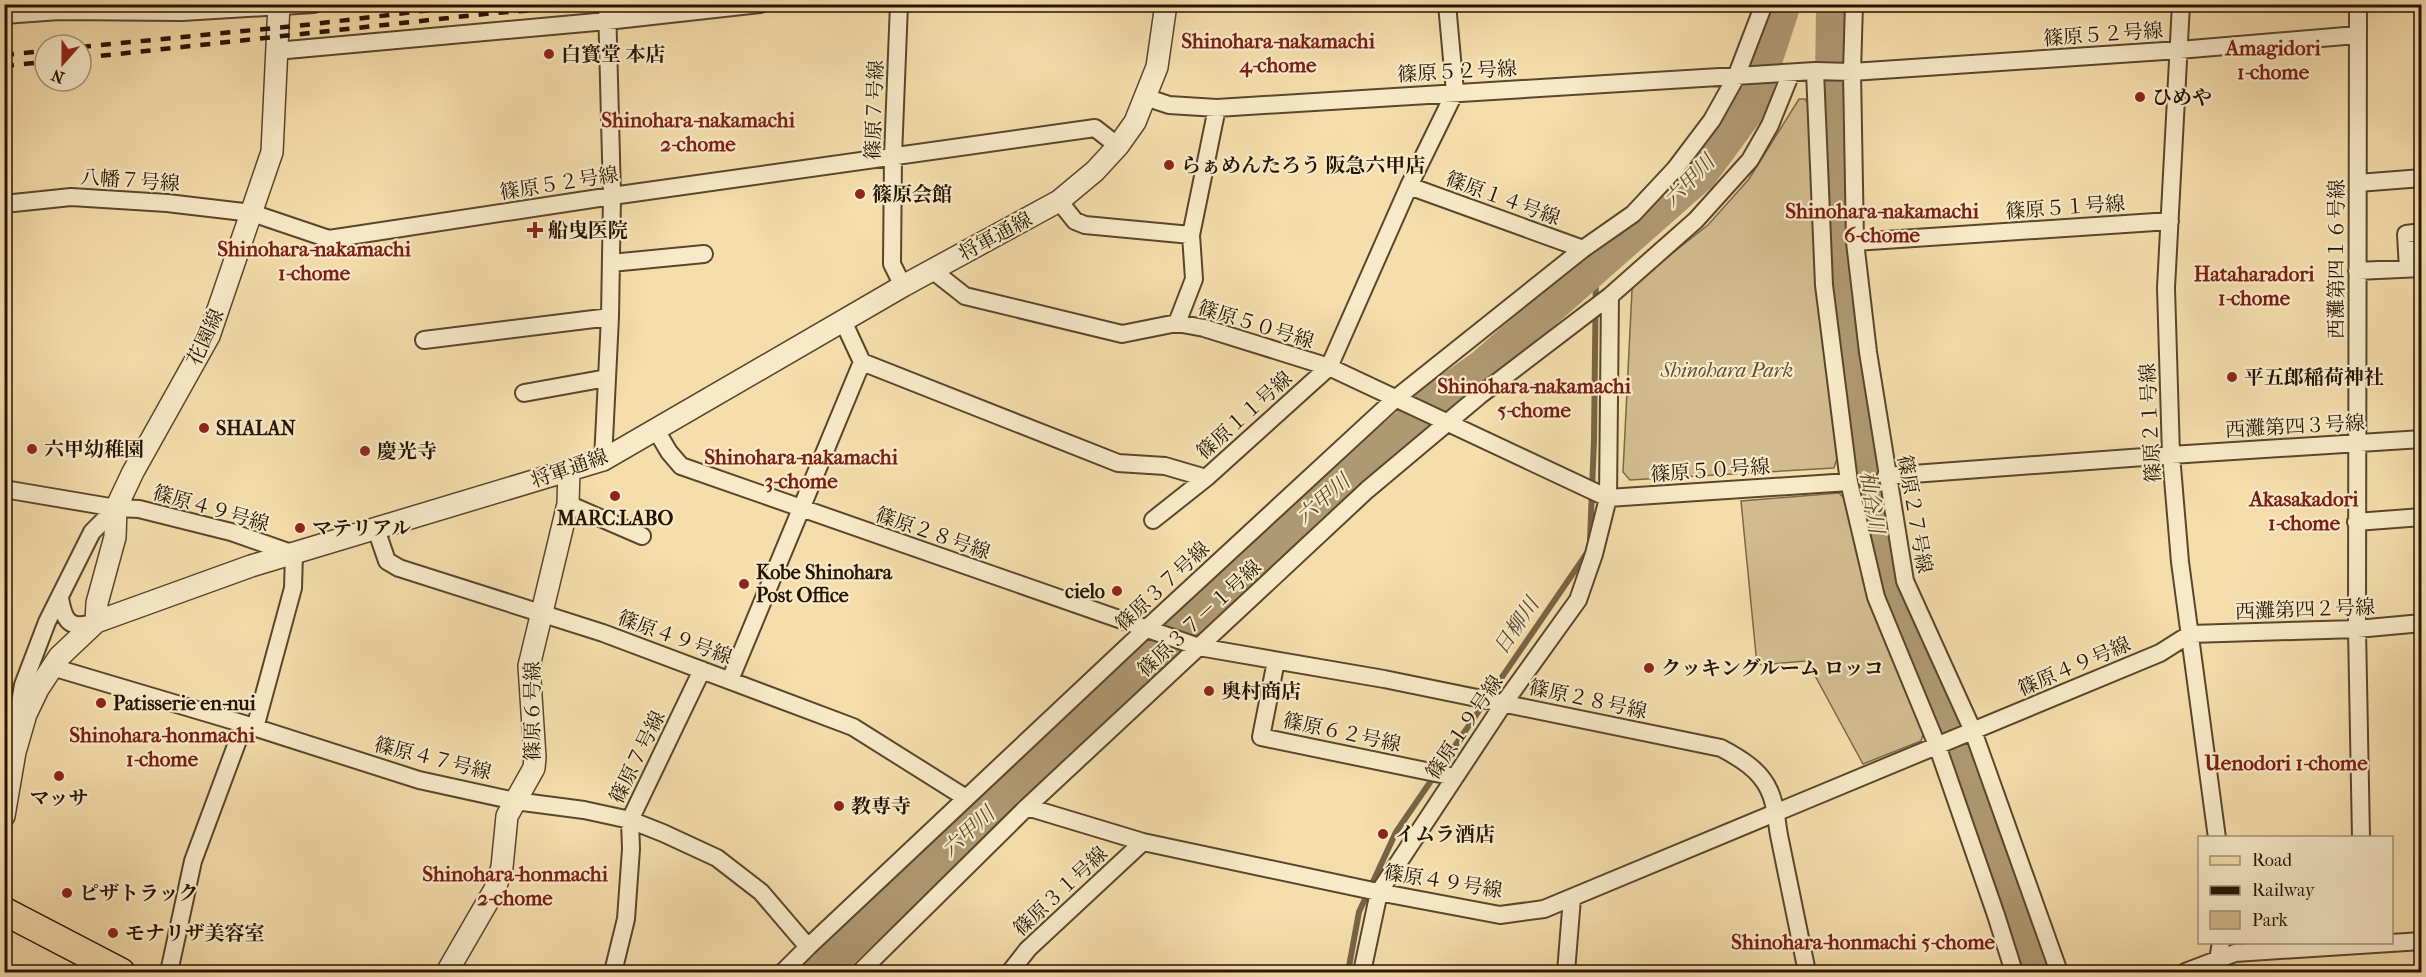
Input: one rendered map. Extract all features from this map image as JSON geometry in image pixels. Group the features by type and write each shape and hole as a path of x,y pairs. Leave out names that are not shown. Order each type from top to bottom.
{"main road":[{"path":"4,911 121,972"}],"street":[{"path":"4,15 59,11 182,12 314,4"},
{"path":"276,51 607,13 760,4"},
{"name":"篠原７号線","path":"899,4 893,156 892,264 903,286"},
{"name":"将軍通線","path":"4,816 22,726 38,689 52,667 76,639 96,622 251,566 603,460 903,286 1059,201 1095,171 1118,146 1135,122 1157,67 1166,4"},
{"path":"1447,4 1455,92"},
{"path":"1584,249 1633,214 1675,169 1712,120 1736,78 1764,4"},
{"path":"1852,72 1854,4"},
{"name":"篠原２１号線","path":"2181,4 2166,288 2171,454 2180,562 2217,836"},
{"name":"西灘第四１６号線","path":"2358,4 2356,522 2361,836"},
{"name":"花園線","path":"96,622 97,603 115,537 116,508 133,472 209,336 272,152 279,6"},
{"path":"603,460 610,317 612,196 607,13"},
{"name":"篠原５２号線","path":"1815,71 1852,72 2179,50 2357,35"},
{"path":"1608,297 1696,220 1750,159 1770,125 1791,73 1815,71 1824,285 1849,482 1876,597 1937,745 2014,972"},
{"name":"篠原２７号線","path":"1852,72 1855,243 1886,476 1905,581 1973,731 2059,972"},
{"name":"篠原５２号線","path":"1145,97 1169,105 1217,108 1791,73"},
{"name":"篠原１１号線","path":"862,362 1118,462 1165,466 1206,478 1329,367 1409,186 1455,92"},
{"path":"1177,323 1194,279 1191,235 1217,108"},
{"name":"篠原５２号線","path":"252,213 329,239 612,196 1095,128 1118,146"},
{"path":"2358,183 2421,178"},
{"name":"篠原１４号線","path":"1409,186 1584,249"},
{"name":"八幡７号線","path":"4,204 71,197 167,202 252,213"},
{"path":"1059,201 1075,221 1085,225 1191,235"},
{"name":"篠原５１号線","path":"1855,243 2170,221"},
{"path":"2357,271 2415,269 2406,234 2421,232"},
{"name":"篠原３７号線","path":"783,972 1146,629 1395,399 1584,249"},
{"path":"611,263 704,254"},
{"name":"篠原５０号線","path":"932,270 965,296 1122,334 1177,323 1204,328 1329,367 1446,423"},
{"name":"篠原３７－１号線","path":"860,972 1027,807 1367,489 1446,423 1608,297"},
{"name":"篠原１９号線","path":"1362,972 1378,892 1502,702 1578,600 1594,554 1606,497 1608,297"},
{"path":"424,340 610,317"},
{"path":"730,680 862,362 843,321"},
{"path":"524,393 607,378"},
{"path":"1446,423 1606,497"},
{"name":"篠原２８号線","path":"656,430 669,452 681,466 907,547 1199,647 1384,679 1721,748 1743,760 1760,776 1769,789 1807,972"},
{"name":"西灘第四３号線","path":"2171,454 2421,439"},
{"path":"1886,476 2171,454"},
{"name":"篠原６号線","path":"447,972 495,889 502,867 507,816 534,768 529,666 568,504 569,470"},
{"path":"1153,520 1206,478"},
{"name":"篠原５０号線","path":"1606,497 1849,482"},
{"name":"篠原４９号線","path":"4,489 116,508 139,509 219,530 294,554"},
{"path":"568,504 642,536"},
{"path":"22,726 18,714 23,685 39,640 92,532 116,508"},
{"path":"2356,522 2421,517"},
{"name":"篠原４９号線","path":"376,529 387,561 399,568 603,633 853,727 966,798"},
{"path":"169,972 193,861 250,726 293,588 294,554"},
{"path":"60,598 63,612 69,622 82,626 96,622"},
{"name":"西灘第四２号線","path":"2190,634 2357,629 2421,623"},
{"name":"篠原４９号線","path":"1027,807 1143,842 1378,892 1500,915 1544,909 2160,653 2190,634"},
{"name":"篠原６２号線","path":"1276,661 1261,737 1452,777"},
{"name":"篠原４７号線","path":"52,667 250,726 419,780 515,801 584,810 630,820 717,858 761,892 808,946"},
{"name":"篠原７号線","path":"613,972 626,919 631,849 630,820 702,670"},
{"name":"篠原３１号線","path":"1010,972 1028,949 1143,842"},
{"path":"1566,972 1572,898"},
{"path":"2393,942 2421,941"},
{"path":"2185,972 2235,953 2363,944"}],"green space":[{"name":"Shinohara Park","path":"1799,99 1805,99 1809,105 1815,279 1837,459 1834,468 1630,480 1623,472 1632,290 1637,281 1708,225 1749,179"},
{"path":"1839,493 1845,499 1868,601 1924,731 1921,741 1863,764 1807,661 1757,665 1741,501"}],"waterway":[{"name":"六甲川","path":"820,972 1277,539 1439,397 1482,367 1700,175 1750,107 1784,4"},
{"name":"杣谷川","path":"1833,4 1832,87 1837,212 1865,471 1885,570 1966,758 2020,909 2038,972"},
{"name":"日柳川","path":"1590,540 1594,440 1596,266"},
{"name":"日柳川","path":"1348,972 1359,912 1396,832 1589,550"}],"railway":[{"path":"93,46 305,25 481,4"},
{"path":"93,57 494,13 613,4"},
{"path":"4,55 33,52"},
{"path":"4,66 33,63"}],"place":[{"name":"白寳堂 本店","path":"549,54"},
{"name":"ひめや","path":"2140,97"},
{"name":"らぁめんたろう 阪急六甲店","path":"1169,165"},
{"name":"篠原会館","path":"860,194"},
{"name":"船曳医院","path":"535,230"},
{"name":"平五郎稲荷神社","path":"2232,377"},
{"name":"SHALAN","path":"204,428"},
{"name":"六甲幼稚園","path":"32,449"},
{"name":"慶光寺","path":"365,451"},
{"name":"MARC.LABO","path":"615,496"},
{"name":"マテリアル","path":"300,528"},
{"name":"Kobe Shinohara Post Office","path":"744,584"},
{"name":"cielo","path":"1117,591"},
{"name":"クッキングルーム ロッコ","path":"1649,668"},
{"name":"奥村商店","path":"1209,691"},
{"name":"Patisserie en-nui","path":"101,703"},
{"name":"マッサ","path":"59,776"},
{"name":"教専寺","path":"839,806"},
{"name":"イムラ酒店","path":"1383,834"},
{"name":"ピザトラック","path":"67,893"},
{"name":"モナリザ美容室","path":"113,933"}],"district":[{"name":"Shinohara-nakamachi 4-chome","path":"1278,53"},
{"name":"Amagidori 1-chome","path":"2273,60"},
{"name":"Shinohara-nakamachi 2-chome","path":"698,132"},
{"name":"Shinohara-nakamachi 6-chome","path":"1882,223"},
{"name":"Shinohara-nakamachi 1-chome","path":"314,261"},
{"name":"Hataharadori 1-chome","path":"2254,286"},
{"name":"Shinohara-nakamachi 5-chome","path":"1534,398"},
{"name":"Shinohara-nakamachi 3-chome","path":"801,469"},
{"name":"Akasakadori 1-chome","path":"2304,511"},
{"name":"Shinohara-honmachi 1-chome","path":"162,747"},
{"name":"Uenodori 1-chome","path":"2286,763"},
{"name":"Shinohara-honmachi 2-chome","path":"515,886"},
{"name":"Shinohara-honmachi 5-chome","path":"1863,942"}]}
